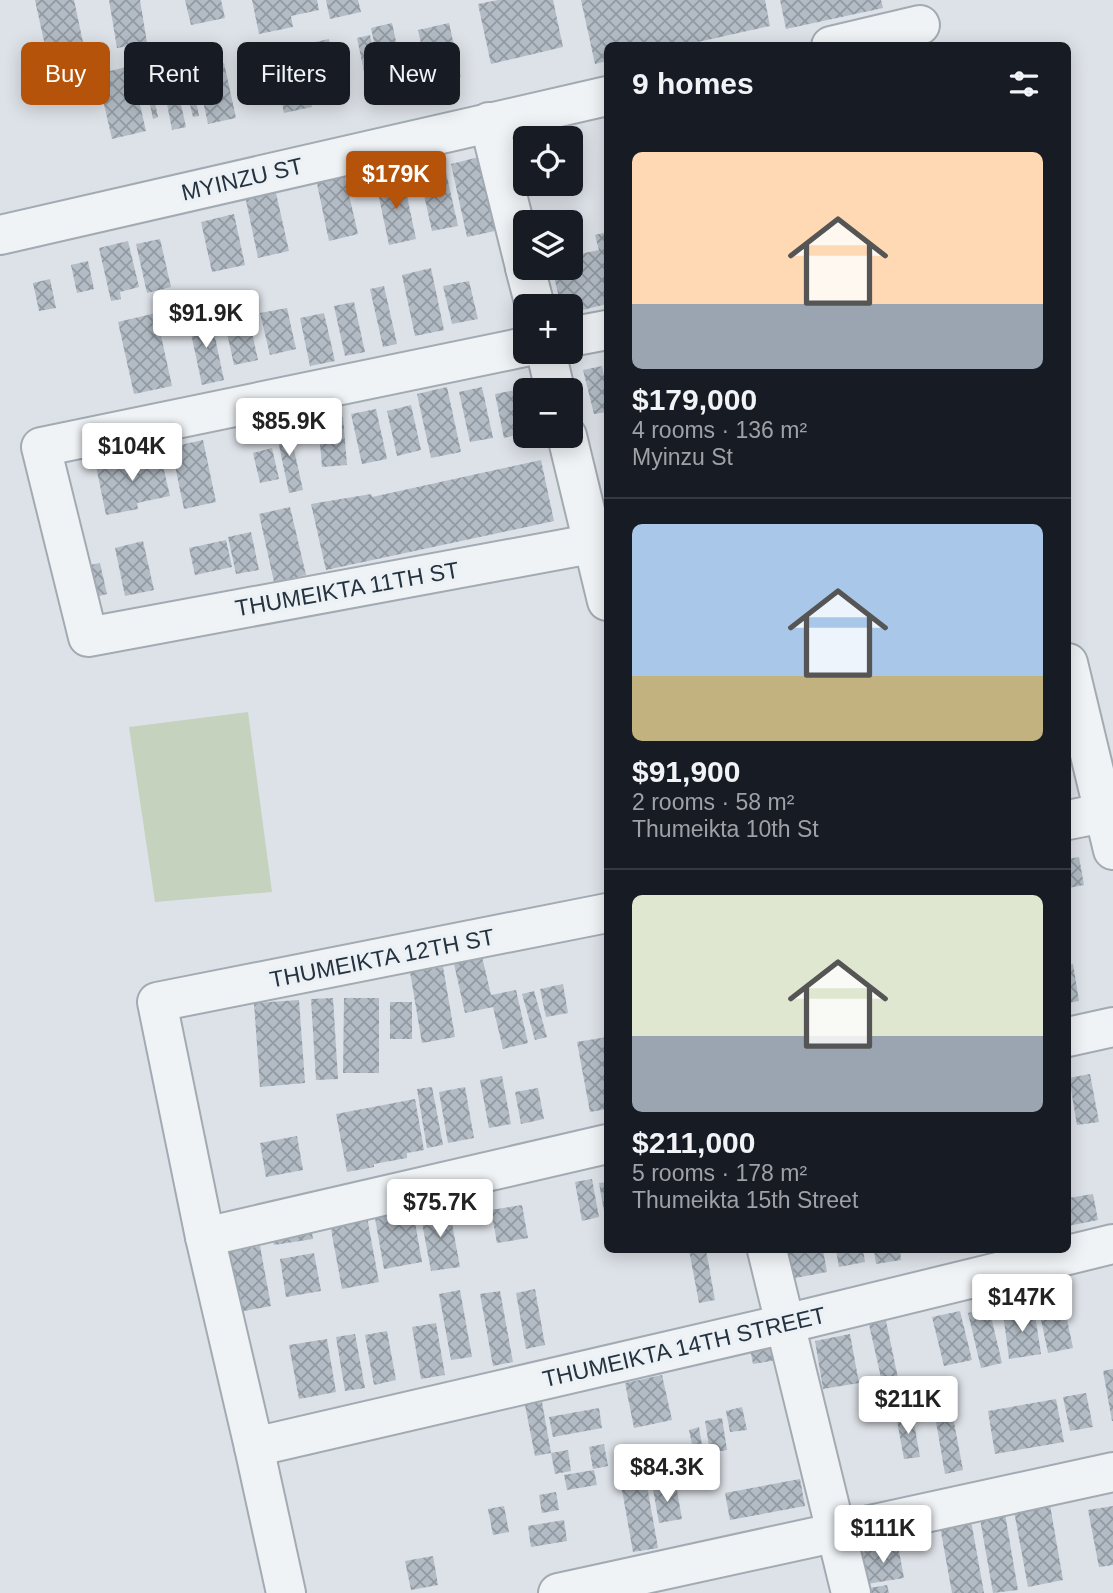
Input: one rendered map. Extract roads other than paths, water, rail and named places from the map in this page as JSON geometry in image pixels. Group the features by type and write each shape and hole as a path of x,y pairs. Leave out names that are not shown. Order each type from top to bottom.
{"street":[{"path":"847,42 920,24"},
{"name":"MYINZU ST","path":"0,235 604,97"},
{"path":"489,122 513,219"},
{"path":"583,335 604,331"},
{"name":"THUMEIKTA 11TH ST","path":"513,349 41,447 88,637 600,542"},
{"path":"570,448 600,542 604,576"},
{"path":"1071,690 1085,817 1113,850"},
{"name":"THUMEIKTA 12TH ST","path":"205,1237 157,1002 604,914"},
{"path":"1071,1036 1113,1027"},
{"path":"286,1593 205,1237 604,1145"},
{"name":"THUMEIKTA 14TH STREET","path":"254,1447 785,1324 1113,1244"},
{"path":"768,1253 851,1593"},
{"path":"558,1593 1113,1472"}]}
